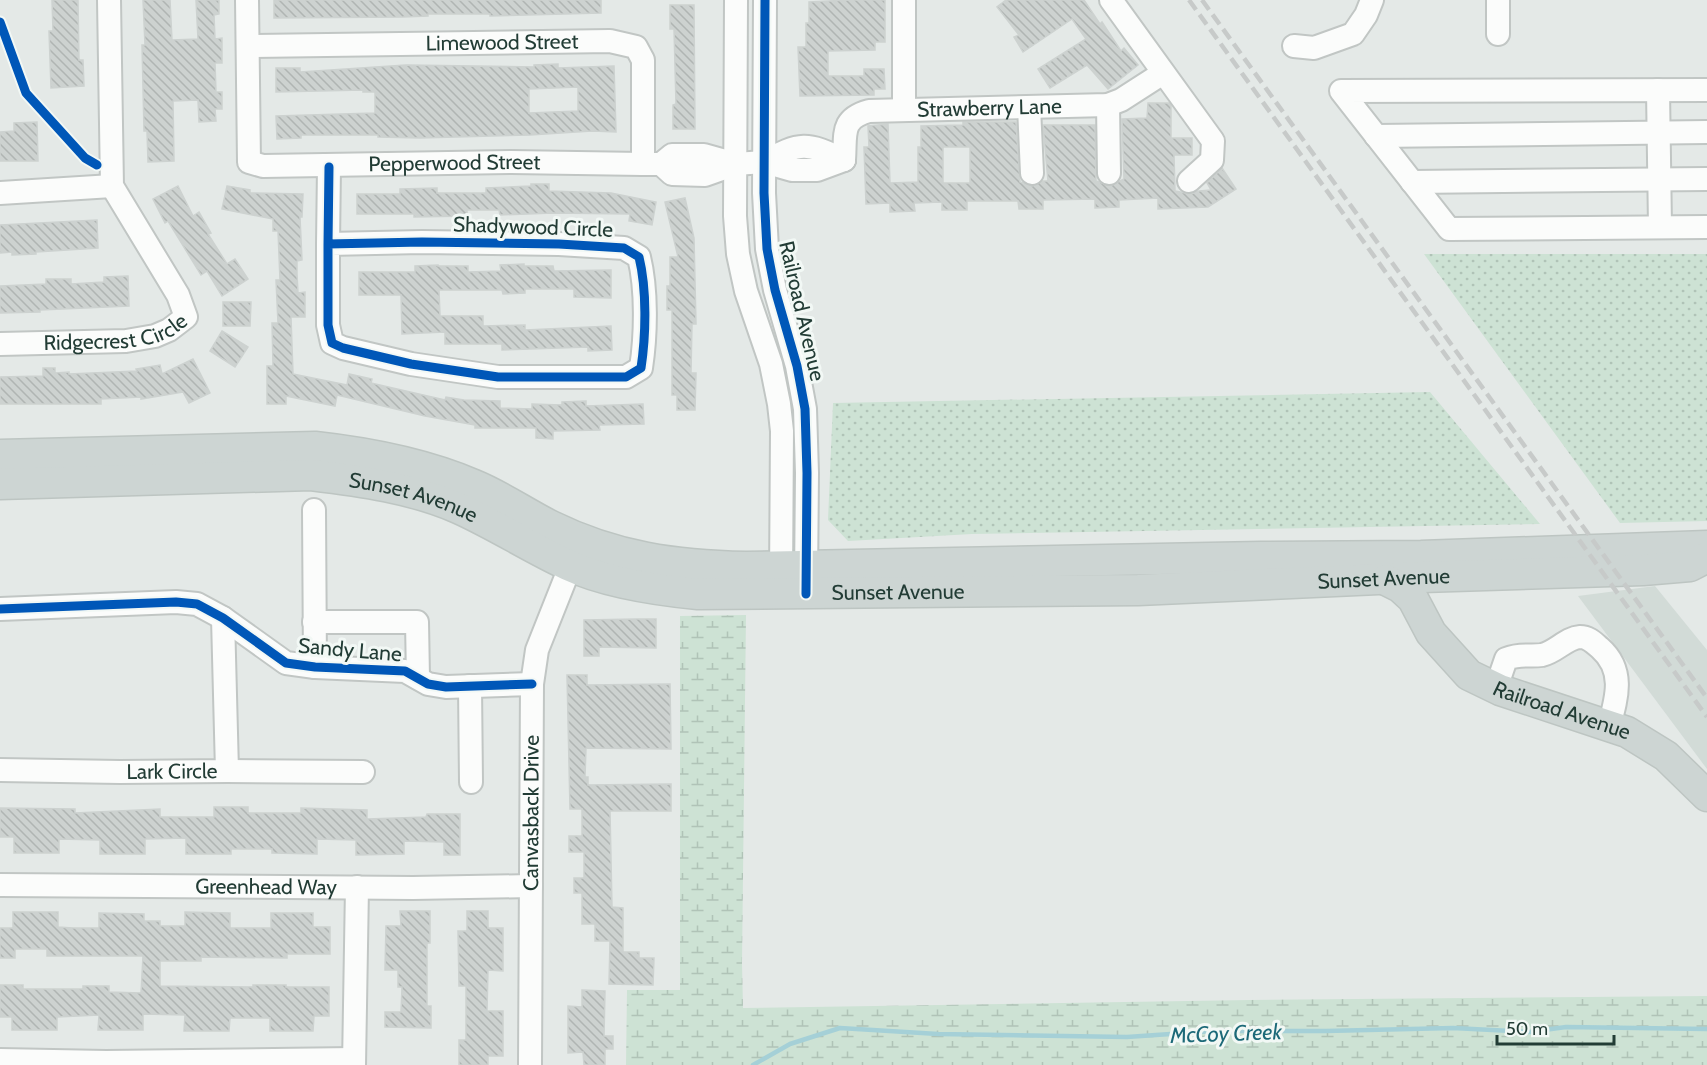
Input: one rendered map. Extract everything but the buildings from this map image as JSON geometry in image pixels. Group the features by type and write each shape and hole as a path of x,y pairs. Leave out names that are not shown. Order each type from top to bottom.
{"main road":[{"name":"Sunset Avenue","path":"0,455 315,447 366,453 417,465 475,485 583,540 637,557 794,580 1138,590 1386,580 1422,566 1690,545 1707,546"},
{"name":"Sunset Avenue","path":"0,484 311,475 359,480 410,492 458,508 570,567 631,584 698,594 794,580 1261,557 1422,566 1643,570 1690,566 1707,557"},
{"name":"Railroad Avenue","path":"1422,566 1421,600 1424,618"},
{"name":"Railroad Avenue","path":"1386,580 1400,587 1413,599 1431,633 1469,675 1496,688 1627,732 1666,756 1707,796"}],"street":[{"path":"0,194 112,186 109,0"},
{"path":"248,0 248,46"},
{"name":"Railroad Avenue","path":"736,0 735,216 738,254 746,291 771,364 779,404 794,580"},
{"name":"Railroad Avenue","path":"765,0 764,162 767,249 797,366 805,409 807,465 794,580"},
{"path":"904,0 904,109"},
{"path":"1111,0 1213,141 1212,160 1189,181"},
{"path":"1294,46 1314,48 1353,34 1366,15 1372,0"},
{"path":"1498,0 1498,34"},
{"name":"Limewood Street","path":"248,46 610,41 636,46 643,60 652,164"},
{"name":"Pepperwood Street","path":"248,46 249,162 262,166 511,162 652,164 672,155 705,155 736,164 764,162"},
{"name":"Strawberry Lane","path":"764,162 792,170 817,170 844,160 846,127 856,114 869,111 1108,105 1121,100 1164,72"},
{"path":"1658,90 1660,227"},
{"path":"1707,90 1341,91 1449,229 1707,227"},
{"path":"1108,105 1109,174"},
{"path":"1029,106 1032,173"},
{"path":"1376,136 1707,132"},
{"name":"Shadywood Circle","path":"328,166 328,244 328,325 332,343 343,348 411,364 498,377 626,377 641,368 644,347 643,273 639,257 624,248 559,244 328,244"},
{"path":"1412,182 1707,179"},
{"name":"Ridgecrest Circle","path":"0,344 126,341 154,336 169,330 186,317 178,294 112,186"},
{"path":"314,510 315,667"},
{"name":"Canvasback Drive","path":"530,1065 532,684 537,651 570,567"},
{"name":"Sandy Lane","path":"0,609 176,602 197,604 223,618 286,663 315,667 405,670 428,684 446,687 532,684"},
{"name":"Lark Circle","path":"0,770 227,771 223,618"},
{"path":"314,622 417,622 418,678"},
{"path":"1496,688 1506,659 1518,655 1544,655 1573,638 1583,637 1606,654 1614,666 1618,679 1618,693 1610,726"},
{"path":"470,686 471,782"},
{"path":"227,771 363,772"},
{"name":"Greenhead Way","path":"0,885 531,886"},
{"path":"0,1060 354,1062 357,887"}],"shaded area":[{"path":"1655,586 1707,650 1707,769 1578,596"}],"green space":[{"path":"1424,254 1707,254 1707,521 1620,523"},
{"path":"1430,392 1540,524 972,534 848,541 828,520 833,403"},
{"path":"746,615 743,1008 1707,996 1707,1065 626,1065 627,990 680,990 680,616"}],"waterway":[{"name":"McCoy Creek","path":"753,1065 790,1044 840,1028 938,1034 1127,1037 1214,1031 1453,1028 1530,1032 1566,1027 1707,1029"}],"railway":[{"path":"1189,0 1707,717"},
{"path":"1202,0 1707,698"}],"cycle path":[{"path":"765,0 764,193 767,249 775,290 797,366 805,409 806,594"},
{"path":"0,22 26,93 85,158 97,165"},
{"path":"328,244 328,325 332,343 343,348 411,364 498,377 626,377 641,368 645,312 639,257 624,248 559,244 422,242 328,244 329,167"},
{"path":"0,609 176,602 197,604 223,618 286,663 315,667 405,671 428,684 446,687 532,684"}]}
